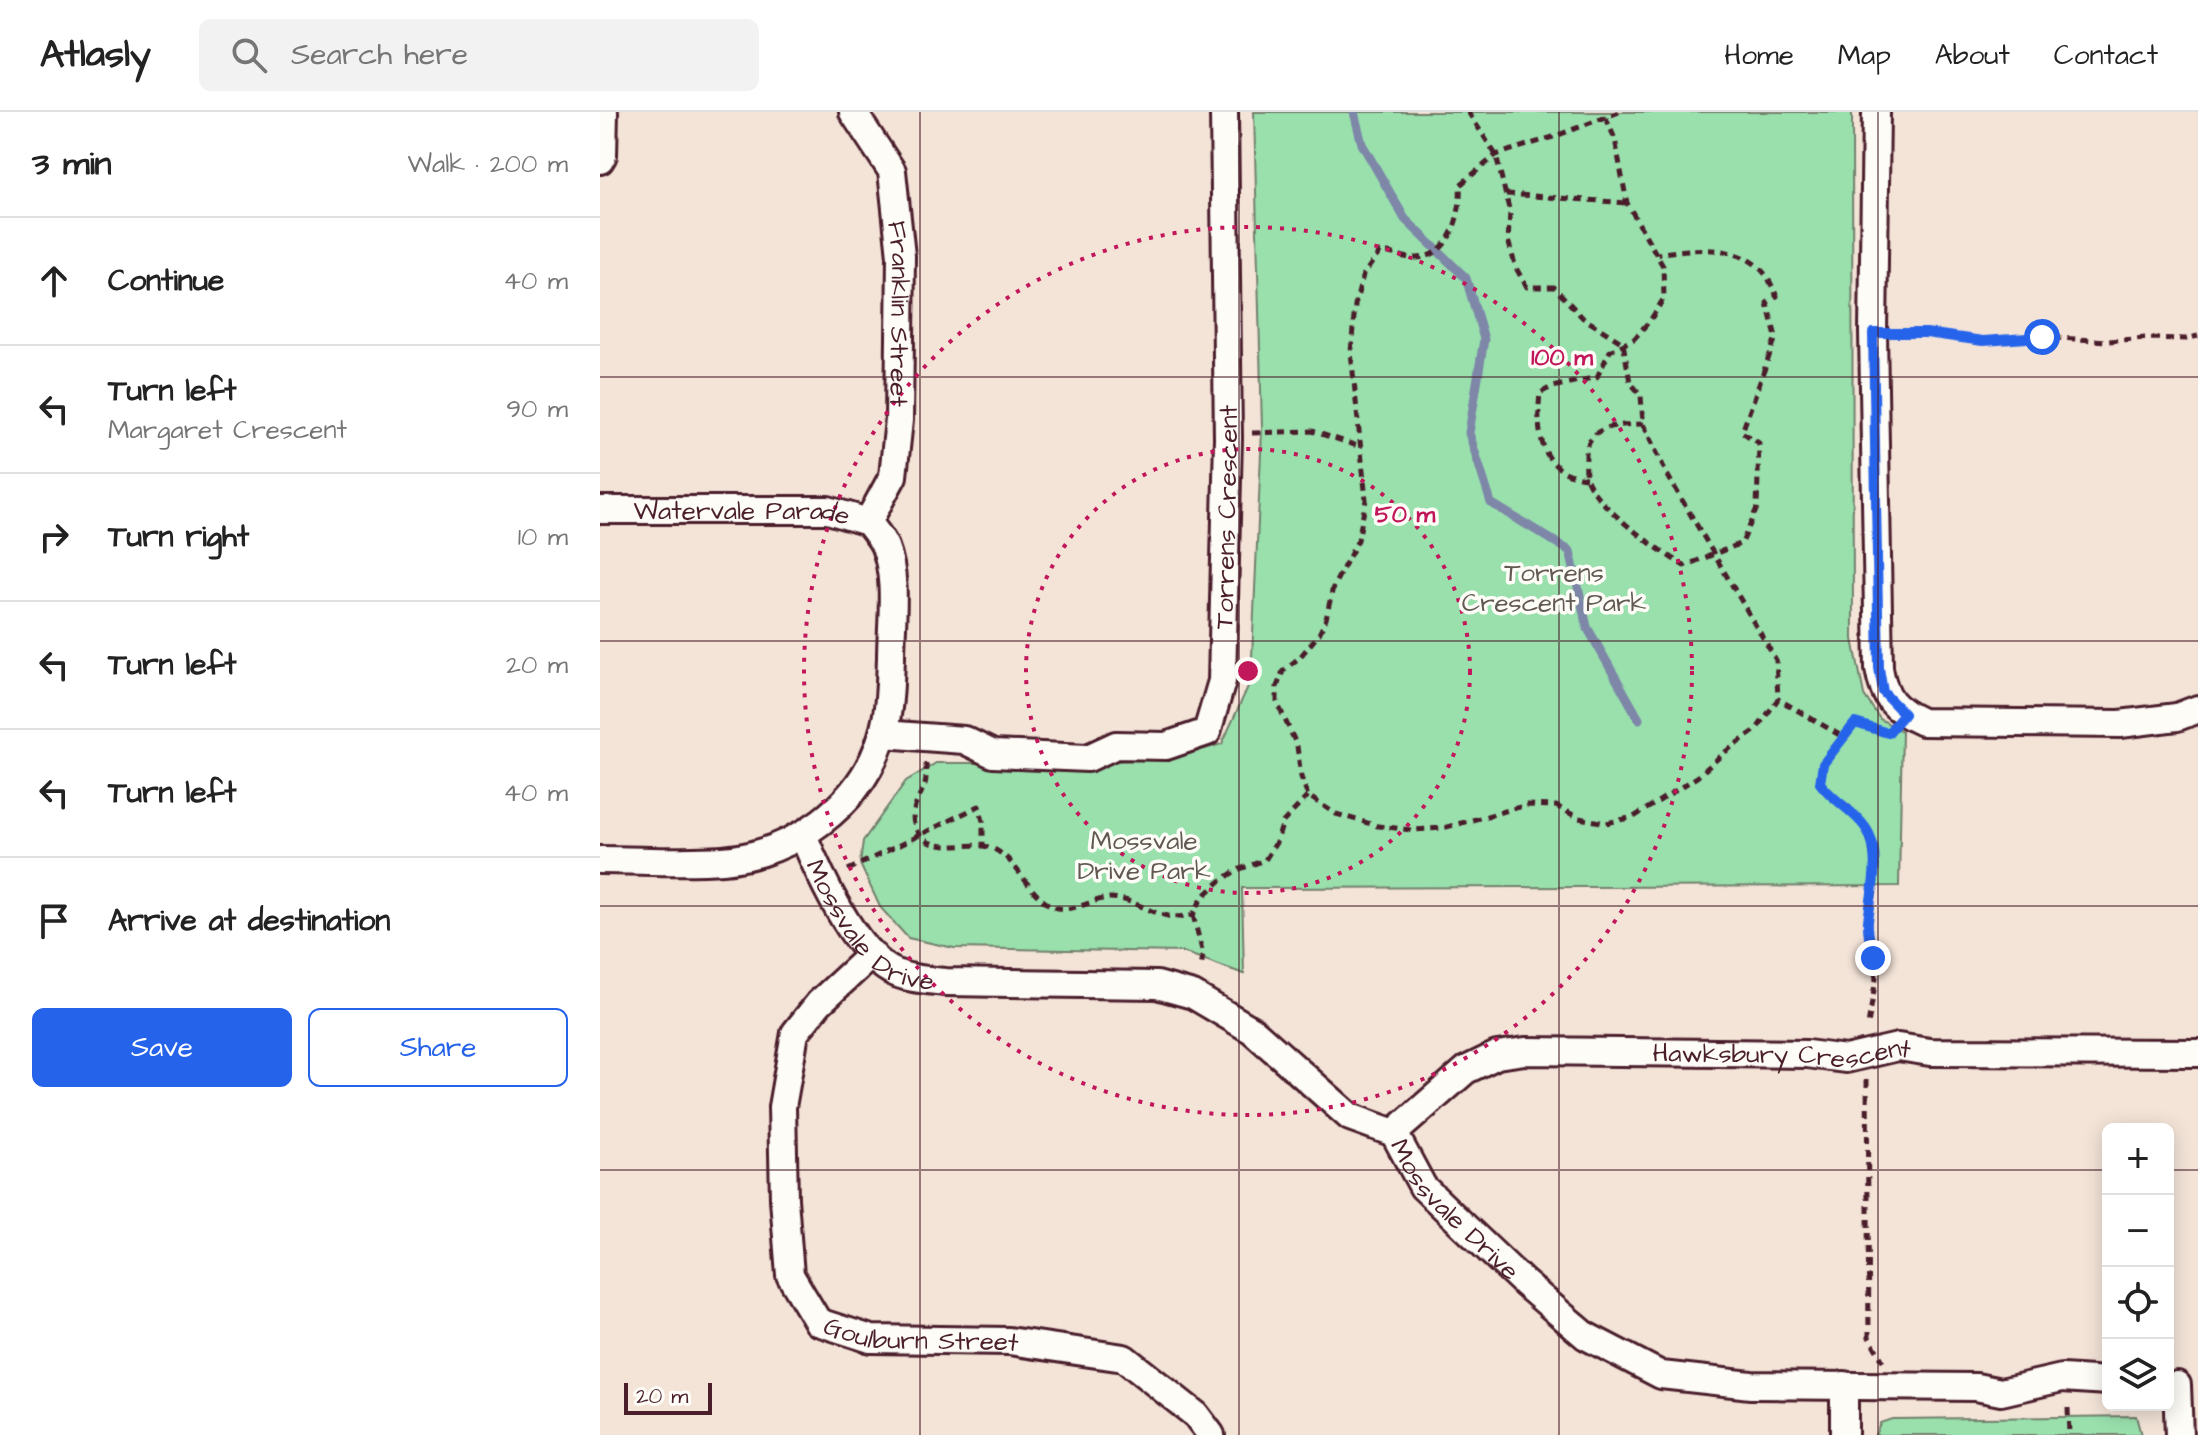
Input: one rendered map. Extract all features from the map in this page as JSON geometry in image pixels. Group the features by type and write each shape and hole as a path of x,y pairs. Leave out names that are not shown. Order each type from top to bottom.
{"street":[{"path":"600,160 603,155 604,112"},
{"name":"Franklin Street","path":"853,112 892,171 901,256 899,420 893,476 868,522"},
{"name":"Torrens Crescent","path":"883,734 964,740 993,754 1088,758 1116,745 1166,746 1207,732 1222,681 1228,438 1224,112"},
{"path":"1876,112 1873,333 1879,668 1883,692 1904,714 1922,722 2120,724 2177,717 2198,709"},
{"name":"Watervale Parade","path":"600,510 828,510 868,522 885,547 891,584 890,693 883,734 872,763 848,799 803,835 781,846 725,860 600,860"},
{"name":"Mossvale Drive","path":"803,835 816,866 852,930 890,971 945,982 1157,985 1193,995 1252,1030 1350,1117 1394,1133 1423,1187 1524,1283 1586,1336 1661,1375 1751,1385 1976,1387 2001,1392 2062,1378 2102,1381"},
{"name":"Goulburn Street","path":"872,954 819,1003 795,1033 782,1107 790,1275 818,1322 871,1339 1009,1341 1124,1358 1196,1415 1211,1435"},
{"name":"Hawksbury Crescent","path":"1394,1133 1466,1070 1497,1055 1525,1051 1807,1054 1846,1059 1898,1047 1930,1052 2198,1053"},
{"path":"1844,1385 1844,1435"},
{"path":"2179,1435 2181,1385"}],"path":[{"path":"1468,112 1496,155 1510,213 1508,240 1516,268 1527,287 1554,287 1583,318 1623,343 1630,382 1641,395 1643,424 1668,476 1776,660 1778,699 1756,730 1697,777 1634,817 1606,823 1579,818 1556,806 1527,805 1443,828 1412,830 1378,826 1336,814 1308,796 1301,777 1297,746 1277,702 1277,687 1283,671 1300,657 1319,634 1326,619 1333,587 1358,540 1366,500 1351,352 1355,305 1363,275 1380,252 1400,258 1421,258 1438,252 1459,214 1460,185 1496,155 1619,112"},
{"path":"1586,478 1570,476 1556,467 1541,443 1540,393 1564,383 1597,377 1610,351 1634,339 1664,298 1663,266 1627,203 1615,139 1606,118"},
{"path":"1506,194 1627,203"},
{"path":"1643,424 1611,425 1592,436 1586,451 1586,478 1622,521 1684,566 1742,543 1757,508 1759,443 1742,432 1776,337 1767,303 1777,296 1764,272 1738,255 1702,248 1658,254"},
{"path":"1873,333 1926,333 1983,341 2042,337 2109,341 2198,336"},
{"path":"1228,438 1262,430 1312,431 1361,447"},
{"path":"1778,699 1843,737"},
{"path":"1865,1035 1876,979 1868,923 1874,893 1874,862 1868,830 1849,808 1829,796 1820,783 1823,764 1855,723 1888,733 1904,714"},
{"path":"927,752 925,785 913,809 919,834 928,841 943,846 983,847 1005,856 1029,889 1053,907 1081,908 1107,898 1129,900 1171,917 1193,915"},
{"path":"1199,977 1203,954 1193,915 1202,898 1237,870 1265,860 1277,841 1283,822 1308,796"},
{"path":"846,872 979,806 983,821 983,847"},
{"path":"1867,1078 1869,1337 1887,1369"},
{"path":"2068,1408 2069,1435"}],"green space":[{"name":"Torrens Crescent Park","path":"1254,112 1852,112 1853,639 1864,695 1880,719 1902,731 1899,886 1242,888 1244,974 1183,952 954,948 908,938 880,907 860,864 863,841 906,781 936,763 1170,759 1222,744 1251,680 1262,430"},
{"path":"2136,1416 2141,1435 1875,1435 1880,1423 1892,1419"}],"waterway":[{"path":"1354,112 1362,144 1405,219 1466,278 1484,339 1469,433 1491,503 1570,551 1587,627 1639,719"}],"route":[{"path":"1873,958 1868,923 1874,893 1874,862 1868,830 1849,808 1829,796 1820,783 1823,764 1855,723 1888,733 1904,714 1883,692 1879,668 1873,333 1926,333 1983,341 2042,337"}],"park label":[{"name":"Mossvale Drive Park","path":"1144,855"}]}
